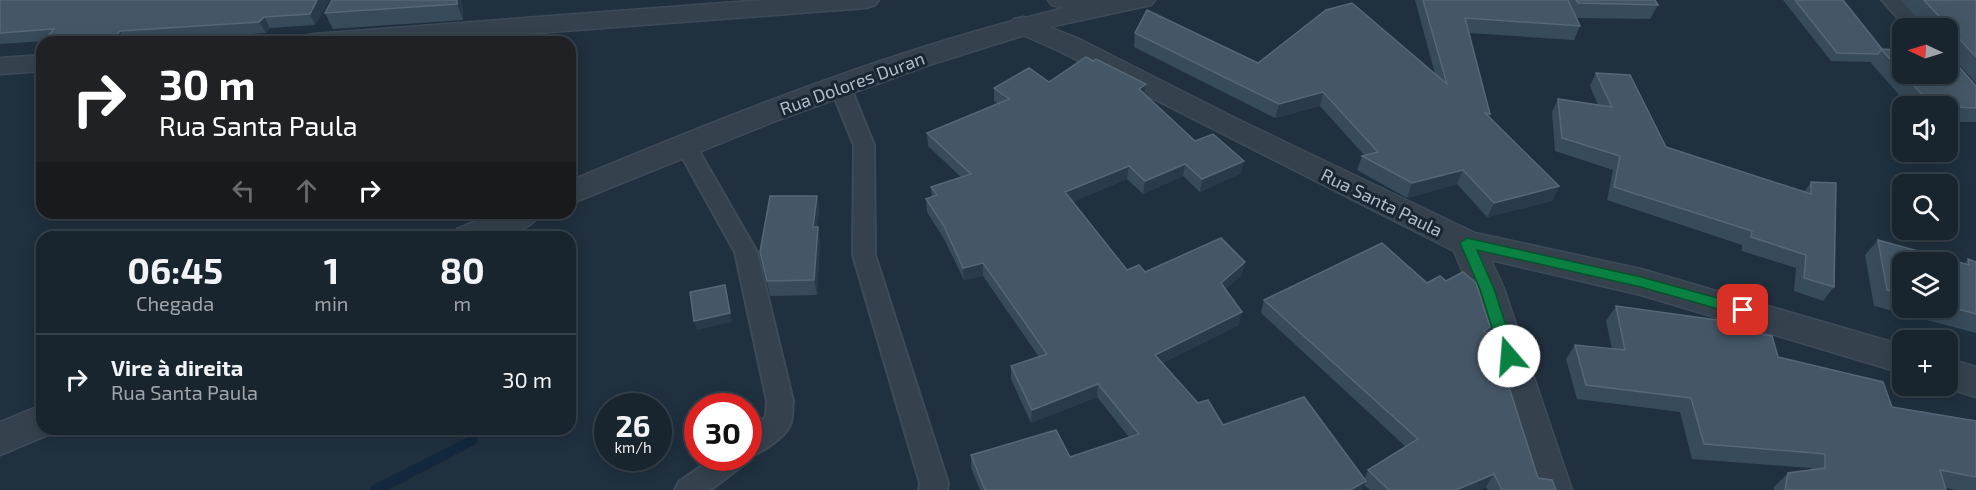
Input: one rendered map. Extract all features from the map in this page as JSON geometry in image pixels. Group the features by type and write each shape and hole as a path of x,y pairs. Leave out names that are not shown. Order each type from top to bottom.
{"street":[{"path":"393,36 866,0"},
{"path":"1061,0 1096,7"},
{"name":"Rua Dolores Duran","path":"576,190 685,144 840,87 1023,25 1096,7 1142,0"},
{"name":"Rua Santa Paula","path":"1023,25 1069,45 1227,126 1467,243 1641,282 1892,356"},
{"path":"0,66 36,63"},
{"path":"483,231 511,219"},
{"path":"1467,243 1487,289 1552,490"},
{"path":"1958,376 1976,382"},
{"path":"0,439 36,424"}],"lane":[{"path":"1891,0 1908,18"},
{"path":"840,87 864,146 862,225 864,255 934,483 933,490"},
{"path":"685,144 746,252 780,401 778,422 762,435"},
{"path":"689,490 715,471"}],"building":[{"path":"0,0 317,0 310,14 264,17 259,22 120,31 116,36 48,36 54,29 0,33"},
{"path":"332,0 457,0 457,4 325,13"},
{"path":"1423,0 1568,0 1580,26 1465,18 1490,114 1485,113 1559,186 1494,203 1463,170 1412,183 1362,156 1378,152 1323,92 1279,104 1135,33 1147,10 1258,63 1326,10 1352,3 1447,84"},
{"path":"1576,0 1655,0 1658,5 1578,3"},
{"path":"1795,0 1843,0 1882,49 1878,54 1837,53"},
{"path":"1924,0 1976,0 1976,57 1958,37 1958,18 1940,18"},
{"path":"1881,49 1892,50 1892,61"},
{"path":"1086,57 1093,61 1096,59 1146,84 1139,89 1195,141 1213,134 1244,161 1202,179 1185,164 1145,181 1129,166 1065,192 1127,270 1139,265 1145,272 1221,238 1245,262 1221,283 1242,312 1155,355 1198,403 1208,400 1223,425 1304,397 1366,481 1350,490 985,490 971,455 1056,430 1070,457 1139,434 1098,384 1032,410 1011,366 1047,354 983,263 963,268 944,226 926,199 937,195 931,187 971,174 927,133 1009,99 994,88 1029,68 1049,82"},
{"path":"1958,66 1976,86 1976,108 1958,107 1958,96 1924,96 1912,84 1958,84"},
{"path":"1596,73 1630,75 1666,147 1811,194 1811,182 1836,183 1834,287 1804,278 1806,255 1751,237 1752,231 1614,187 1620,156 1562,138 1558,99 1612,107"},
{"path":"770,196 817,196 813,227 818,227 814,280 767,281 760,252"},
{"path":"1878,240 1922,252 1892,252 1892,291 1887,290"},
{"path":"1382,243 1427,283 1440,276 1446,281 1463,272 1476,283 1490,327 1484,331 1494,340 1538,478 1552,480 1556,490 1502,490 1494,474 1456,490 1389,490 1368,470 1418,439 1264,300"},
{"path":"1968,259 1976,262 1976,314 1958,309 1958,262 1969,265"},
{"path":"725,285 730,313 694,321 690,292"},
{"path":"1616,306 1717,320 1718,325 1772,336 1778,357 1883,382 1892,407 1976,421 1976,477 1940,470 1946,490 1785,490 1788,473 1825,468 1825,454 1704,444 1691,398 1586,385 1575,345 1625,350"}],"waterway":[{"path":"376,490 472,440"}],"route":[{"path":"1509,356 1487,289 1467,243 1641,282 1743,310"}]}
